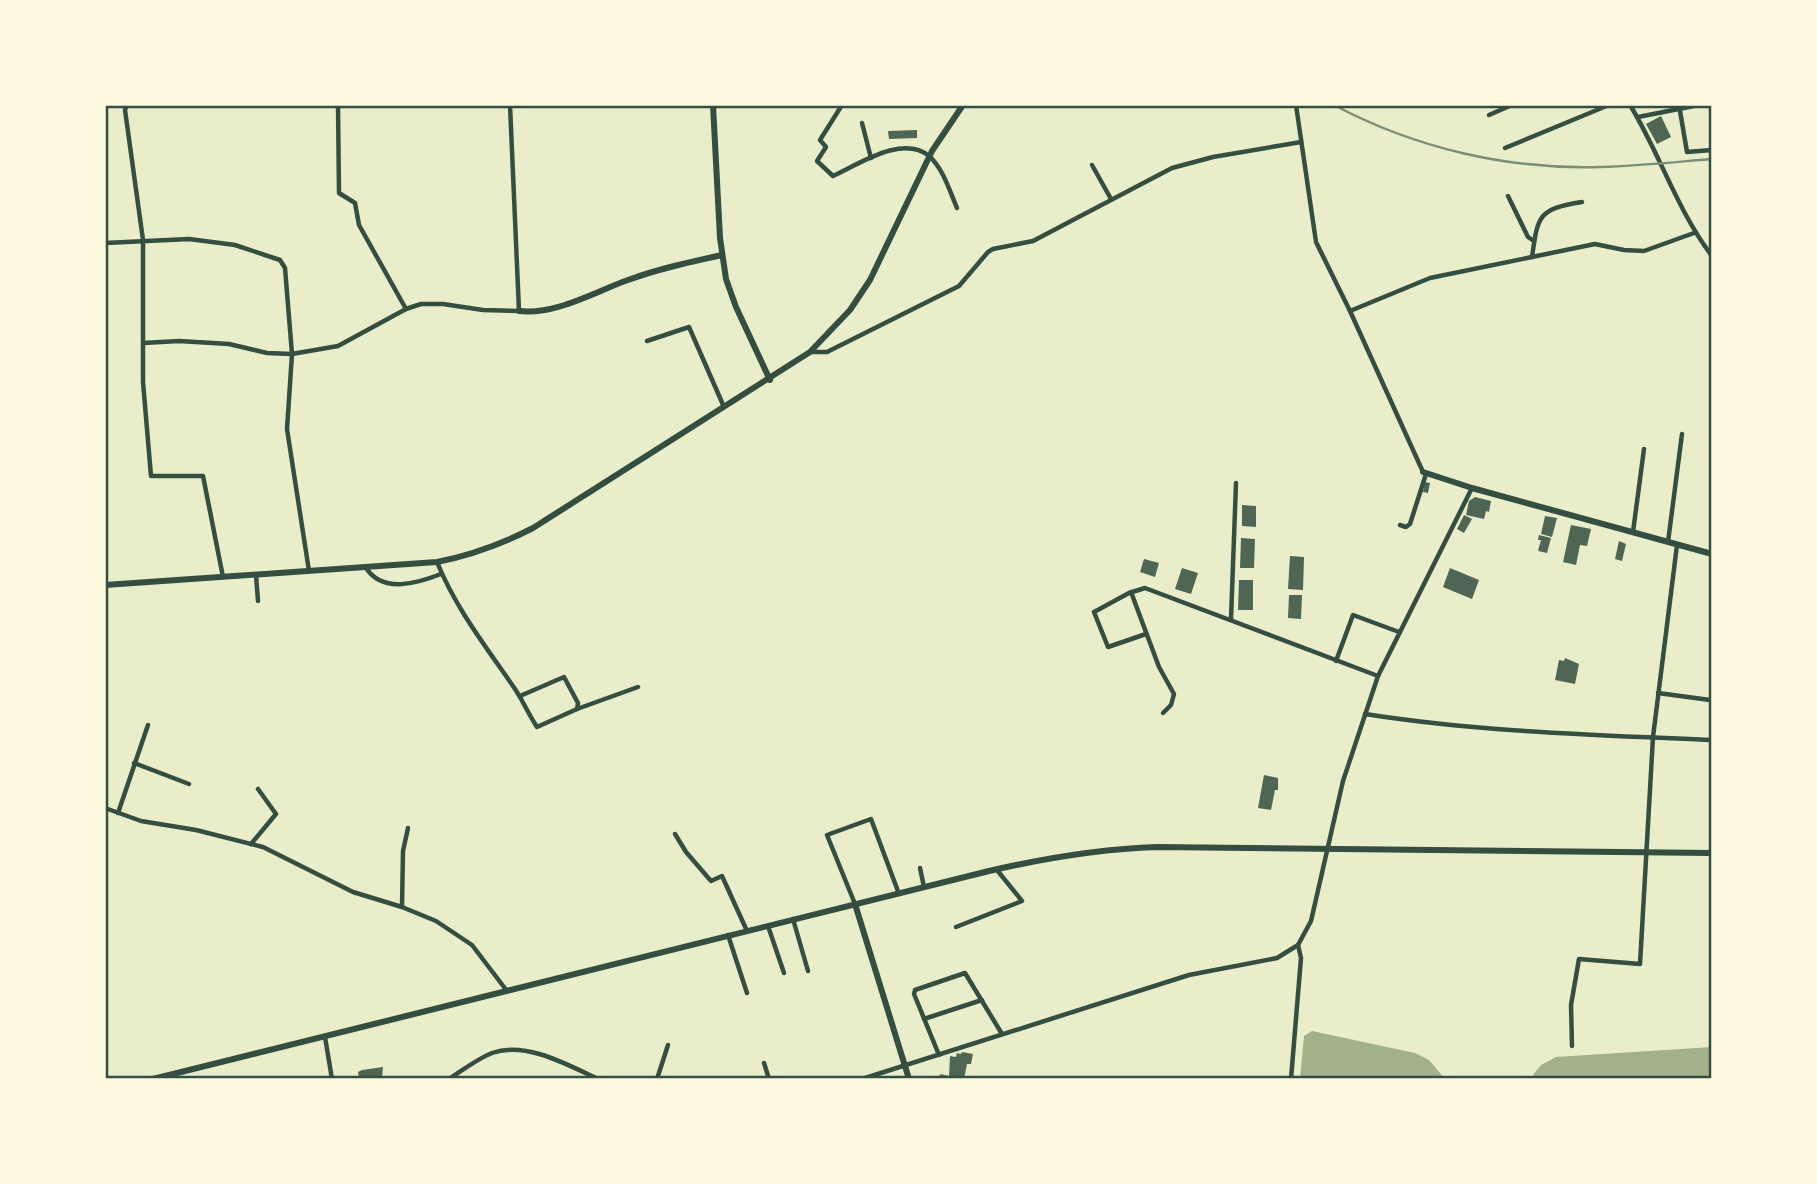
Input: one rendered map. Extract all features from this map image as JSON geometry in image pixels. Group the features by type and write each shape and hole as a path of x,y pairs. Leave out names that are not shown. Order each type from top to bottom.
{"street":[{"path":"127,105 125,110 143,240 143,382 151,476 203,476 223,577"},
{"path":"338,105 339,193 355,202 359,225 406,309"},
{"path":"510,105 519,310"},
{"path":"713,105 722,255 726,279 770,380"},
{"path":"842,105 820,140 826,148 817,161 834,176 892,149 920,149 939,169 957,208"},
{"path":"105,585 437,562 472,555 533,528 770,380 810,352 840,323 870,280 929,156 963,105"},
{"path":"1296,105 1316,242 1424,473 1410,524 1406,527 1400,525"},
{"path":"1489,115 1512,105"},
{"path":"1505,148 1609,105"},
{"path":"1630,105 1695,233 1712,256"},
{"path":"1637,117 1699,105"},
{"path":"1679,107 1687,152 1712,150"},
{"path":"862,123 872,158"},
{"path":"810,352 827,352 959,285 993,249 1033,241 1172,168 1265,146 1301,142"},
{"path":"1093,165 1111,199"},
{"path":"1508,196 1528,237 1534,241"},
{"path":"1532,257 1537,223 1542,215 1557,207 1582,202"},
{"path":"1350,311 1426,279 1595,244 1644,251 1695,233"},
{"path":"105,243 189,239 235,245 280,260 285,268 292,354 287,429 309,571"},
{"path":"143,343 179,341 229,344 267,353 292,354 338,346 406,309 431,303 483,310 535,311 558,306 630,279 722,255"},
{"path":"647,341 689,327 724,408"},
{"path":"1668,542 1682,435"},
{"path":"1633,533 1644,449"},
{"path":"1424,473 1712,554"},
{"path":"1231,620 1236,482"},
{"path":"862,1079 1189,975 1277,958 1298,945 1311,921 1343,781 1378,676 1472,488"},
{"path":"1572,1046 1572,1005 1579,960 1640,964 1653,737 1677,545"},
{"path":"437,562 441,574 477,636 520,696 537,727 638,687"},
{"path":"366,568 377,579 393,584 416,583 441,574"},
{"path":"256,575 258,601"},
{"path":"1146,634 1108,648 1094,612 1144,588 1378,676"},
{"path":"1131,592 1159,667 1174,694 1171,705 1163,713"},
{"path":"1336,661 1353,615 1399,632"},
{"path":"520,696 564,677 578,703 577,709"},
{"path":"1658,693 1710,700"},
{"path":"1365,714 1438,725 1712,740"},
{"path":"118,813 148,725"},
{"path":"134,764 189,784"},
{"path":"251,844 276,814 258,789"},
{"path":"105,808 141,821 196,830 251,844 295,862 353,892 436,920 465,938 480,953 507,991"},
{"path":"899,894 871,818 827,835 855,904 909,1079"},
{"path":"402,907 402,860 408,828"},
{"path":"676,834 686,852 711,882 722,876 747,931"},
{"path":"153,1079 1051,857 1108,849 1157,847 1326,851 1712,853"},
{"path":"920,868 924,887"},
{"path":"956,927 1022,901 996,869"},
{"path":"793,919 808,971"},
{"path":"768,926 784,973"},
{"path":"728,935 747,993"},
{"path":"1292,1079 1301,958 1298,945"},
{"path":"939,1055 915,990 965,973 1002,1034"},
{"path":"925,1019 982,1000"},
{"path":"325,1037 332,1079"},
{"path":"657,1079 668,1045"},
{"path":"449,1079 482,1058 498,1051 512,1049 546,1057 598,1079"},
{"path":"764,1063 769,1079"}],"shaded area":[{"path":"1312,1031 1415,1053 1429,1060 1445,1079 1300,1079 1304,1036"},
{"path":"1712,1047 1712,1079 1530,1079 1541,1065 1556,1057"}],"building":[{"path":"1661,116 1671,137 1657,144 1646,124"},
{"path":"917,130 917,138 889,139 888,131"},
{"path":"1425,482 1430,483 1428,493 1423,492"},
{"path":"1475,497 1491,501 1489,512 1486,511 1484,519 1466,515 1469,501"},
{"path":"1242,505 1256,506 1256,527 1242,526"},
{"path":"1464,515 1472,519 1464,533 1457,529"},
{"path":"1545,516 1557,518 1552,537 1541,534"},
{"path":"1571,525 1591,529 1587,546 1580,545 1576,565 1563,562"},
{"path":"1539,535 1551,538 1547,553 1538,551 1541,540 1538,540"},
{"path":"1241,538 1255,539 1254,568 1240,568"},
{"path":"1619,541 1626,544 1622,561 1615,559"},
{"path":"1290,556 1304,557 1303,590 1288,589"},
{"path":"1144,559 1159,563 1155,577 1140,572"},
{"path":"1182,568 1198,573 1191,594 1175,589"},
{"path":"1450,568 1479,580 1472,599 1443,587"},
{"path":"1239,580 1253,580 1253,610 1238,610"},
{"path":"1289,595 1302,595 1301,619 1288,618"},
{"path":"1565,658 1579,664 1575,684 1555,680 1559,660 1564,661"},
{"path":"1264,775 1278,778 1278,790 1275,790 1271,810 1258,808"},
{"path":"957,1053 973,1054 971,1064 967,1064 964,1079 939,1079 940,1074 949,1076 950,1056 956,1057"},
{"path":"383,1067 382,1079 359,1079 358,1072 362,1070"}],"railway":[{"path":"1334,105 1365,120 1430,144 1531,165 1601,167 1712,159"}]}
